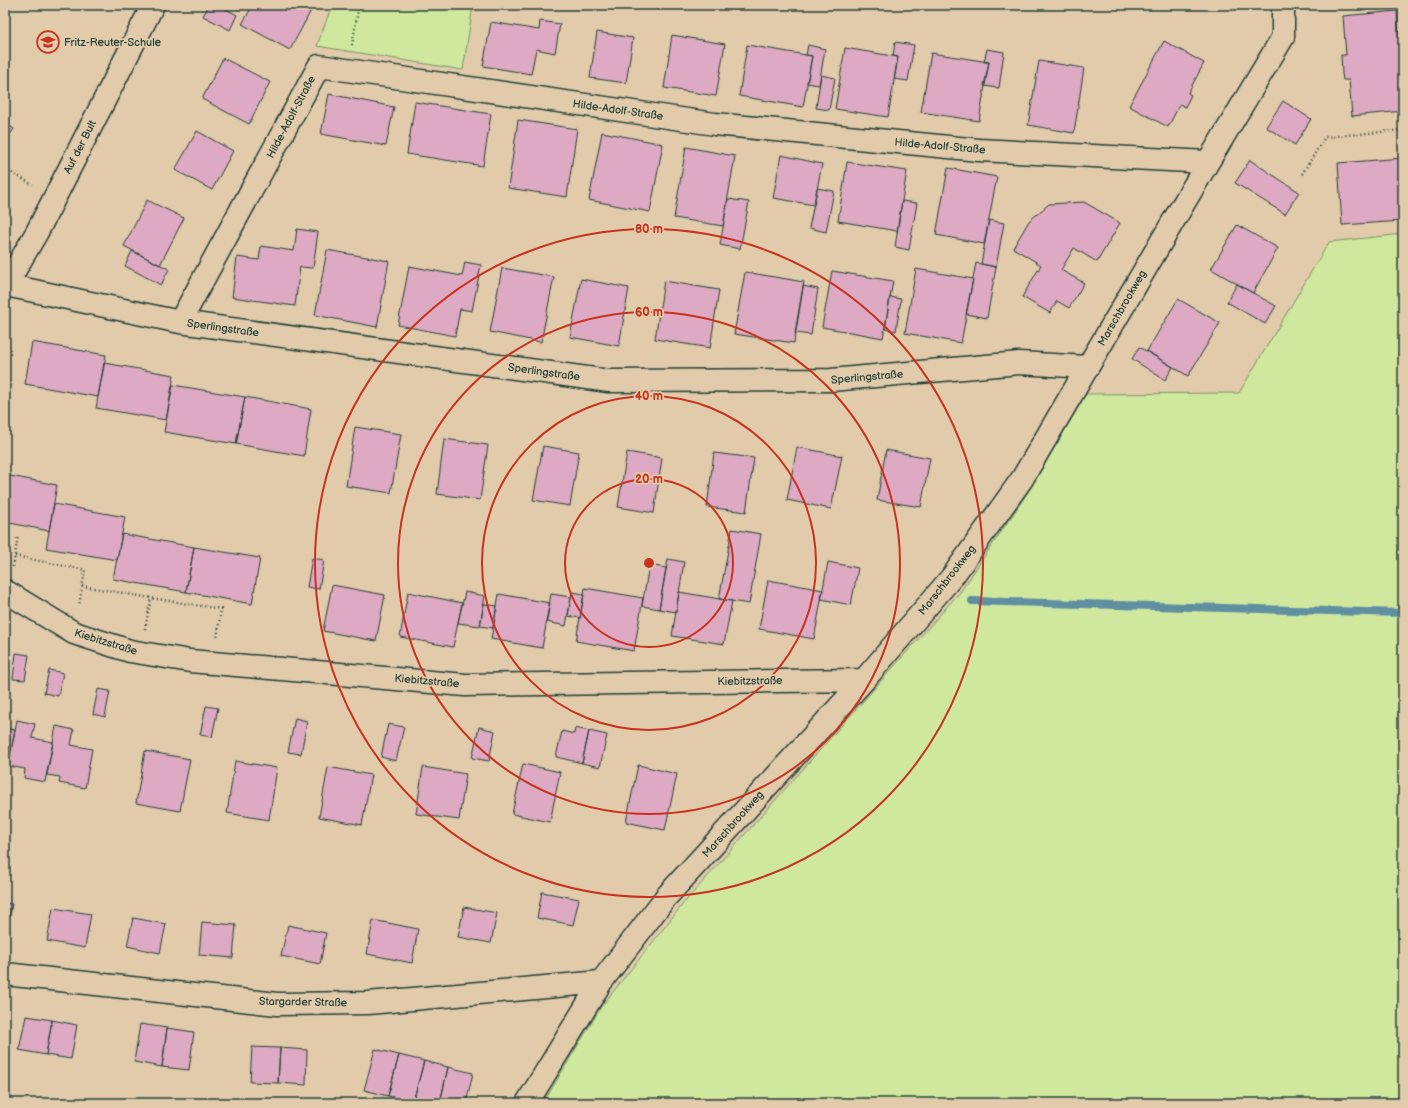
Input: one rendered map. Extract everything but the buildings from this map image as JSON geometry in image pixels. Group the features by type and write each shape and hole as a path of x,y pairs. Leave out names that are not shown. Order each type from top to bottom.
{"street":[{"name":"Auf der Bult","path":"6,286 37,232 153,5"},
{"name":"Marschbrookweg","path":"527,1103 601,982 666,897 864,680 952,577 1022,478 1283,37 1283,5"},
{"name":"Hilde-Adolf-Straße","path":"180,322 319,66 715,124 979,150 1208,162"},
{"name":"Sperlingstraße","path":"6,286 180,322 609,381 831,380 1019,363 1087,367"},
{"name":"Kiebitzstraße","path":"5,592 74,633 130,651 190,660 465,685 864,680"},
{"name":"Stargarder Straße","path":"5,974 277,1004 368,1003 601,982"}],"path":[{"path":"348,71 359,5"},
{"path":"1302,174 1325,137 1403,130"},
{"path":"5,169 54,198"},
{"path":"15,556 85,570 74,633"},
{"path":"82,586 221,609"},
{"path":"140,653 151,598"}],"green space":[{"path":"332,5 473,5 463,70 317,46"},
{"path":"1403,234 1403,1103 543,1103 601,1007 683,904 961,591 1032,486 1086,394 1239,393 1329,242"}],"waterway":[{"path":"972,601 1403,613"}],"place":[{"name":"Fritz-Reuter-Schule","path":"48,42"}]}
